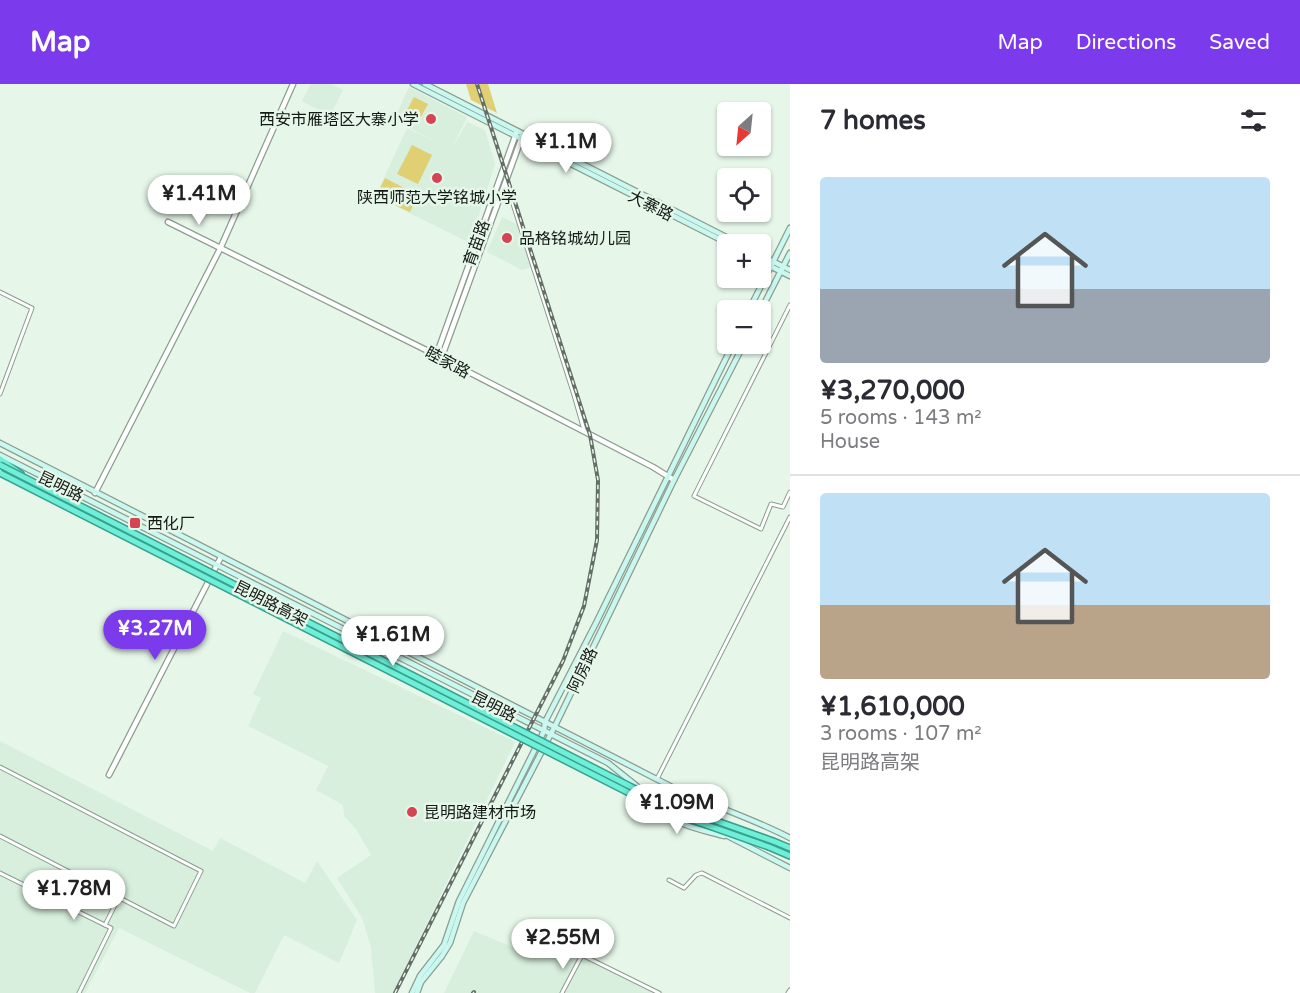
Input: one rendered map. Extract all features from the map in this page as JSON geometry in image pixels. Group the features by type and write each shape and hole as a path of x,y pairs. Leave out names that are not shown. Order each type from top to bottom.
{"highway":[{"path":"0,457 32,482"},
{"name":"昆明路高架","path":"0,465 656,799 790,849"},
{"name":"昆明路高架","path":"0,473 644,801 790,856"}],"main road":[{"name":"大寨路","path":"413,84 720,234"},
{"name":"大寨路","path":"425,84 717,238"},
{"path":"754,300 790,228"},
{"path":"766,300 790,253"},
{"path":"772,264 790,276"},
{"path":"782,269 790,270"},
{"name":"阿房路","path":"417,993 421,982 450,944 463,903 572,691 729,354"},
{"name":"阿房路","path":"412,993 420,976 444,945 459,901 543,731 544,722 739,354"},
{"name":"昆明路","path":"0,443 657,779 707,804 758,822 790,838"},
{"name":"昆明路","path":"0,457 550,734 617,769 642,790 790,868"},
{"path":"563,686 572,691"},
{"path":"642,790 664,814 680,824 697,831 735,840"}],"street":[{"path":"95,493 220,249 293,84"},
{"name":"育苗路","path":"438,358 506,180 519,135"},
{"name":"育苗路","path":"438,358 519,135"},
{"path":"506,180 584,432"},
{"name":"睦家路","path":"168,222 671,478"},
{"path":"0,292 32,308 0,394"},
{"path":"790,305 694,496 761,529 771,504 783,507 790,492"},
{"path":"657,779 790,518"},
{"path":"109,776 221,556"},
{"path":"0,767 201,871 174,926 0,836"},
{"path":"0,873 111,928 79,993"},
{"path":"669,880 684,888 696,875 702,873 790,918"},
{"path":"105,925 119,897"},
{"path":"562,993 582,955 658,993"}],"shaded area":[{"path":"311,84 331,84 343,90 330,116 302,101"},
{"path":"466,84 488,84 497,113 471,100"},
{"name":"陕西师范大学铭城小学","path":"409,87 467,117 451,150 467,122 485,130 495,164 470,243 395,206 396,203 377,193 407,128 441,144 394,120"},
{"path":"414,97 428,104 421,117 407,110"},
{"path":"412,145 432,155 418,184 397,174"},
{"path":"385,178 418,195 410,212 396,206 398,202 378,192"},
{"name":"品格铭城幼儿园","path":"502,217 517,224 532,267 522,270 487,252"},
{"name":"昆明路建材市场","path":"283,631 515,742 393,993 375,993 371,947 362,918 337,878 371,855 356,829 344,816 343,805 316,790 328,766 248,726 261,698 253,694"},
{"path":"0,741 213,851 220,838 305,883 317,861 357,920 339,963 284,935 255,993 250,993 119,928 85,993 0,993"},
{"path":"474,931 529,954 539,934 664,993 444,993"}],"railway":[{"path":"395,993 563,661 584,606 597,540 598,480 590,435 477,84"}],"place":[{"name":"西安市雁塔区大寨小学","path":"431,119"},
{"name":"陕西师范大学铭城小学","path":"437,178"},
{"name":"品格铭城幼儿园","path":"507,238"},
{"name":"西化厂","path":"135,523"},
{"name":"昆明路建材市场","path":"412,812"}]}
